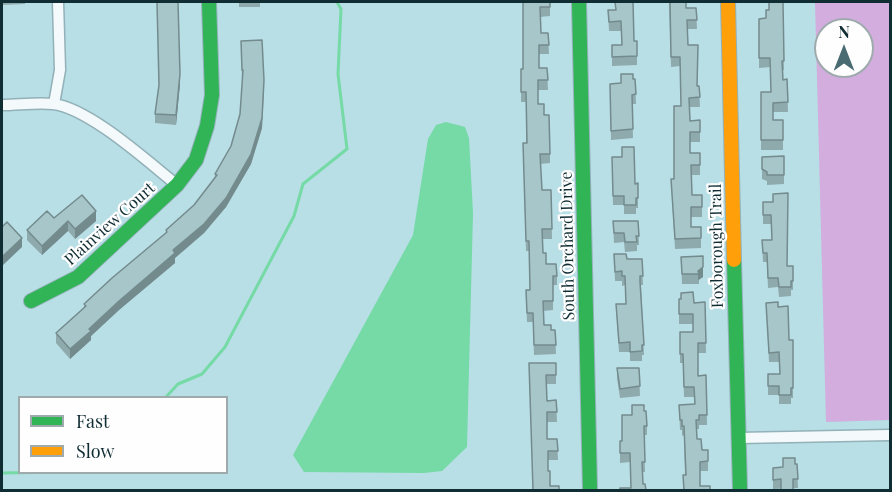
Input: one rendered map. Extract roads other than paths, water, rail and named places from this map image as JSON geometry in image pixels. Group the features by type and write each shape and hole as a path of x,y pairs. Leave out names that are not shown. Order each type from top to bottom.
{"street":[{"path":"54,104 60,70 58,2"},
{"name":"Plainview Court","path":"31,301 78,277 177,185 196,160 207,126 212,95 209,2"},
{"name":"South Orchard Drive","path":"579,2 590,490"},
{"name":"Foxborough Trail","path":"728,2 740,490"},
{"path":"2,105 54,104 79,114 106,128 177,185"},
{"path":"739,438 891,435"}],"waterway":[{"path":"167,396 178,384 202,374 225,347 294,216 303,184 347,149 338,74 341,9 337,2"},
{"path":"2,473 18,473"}]}
